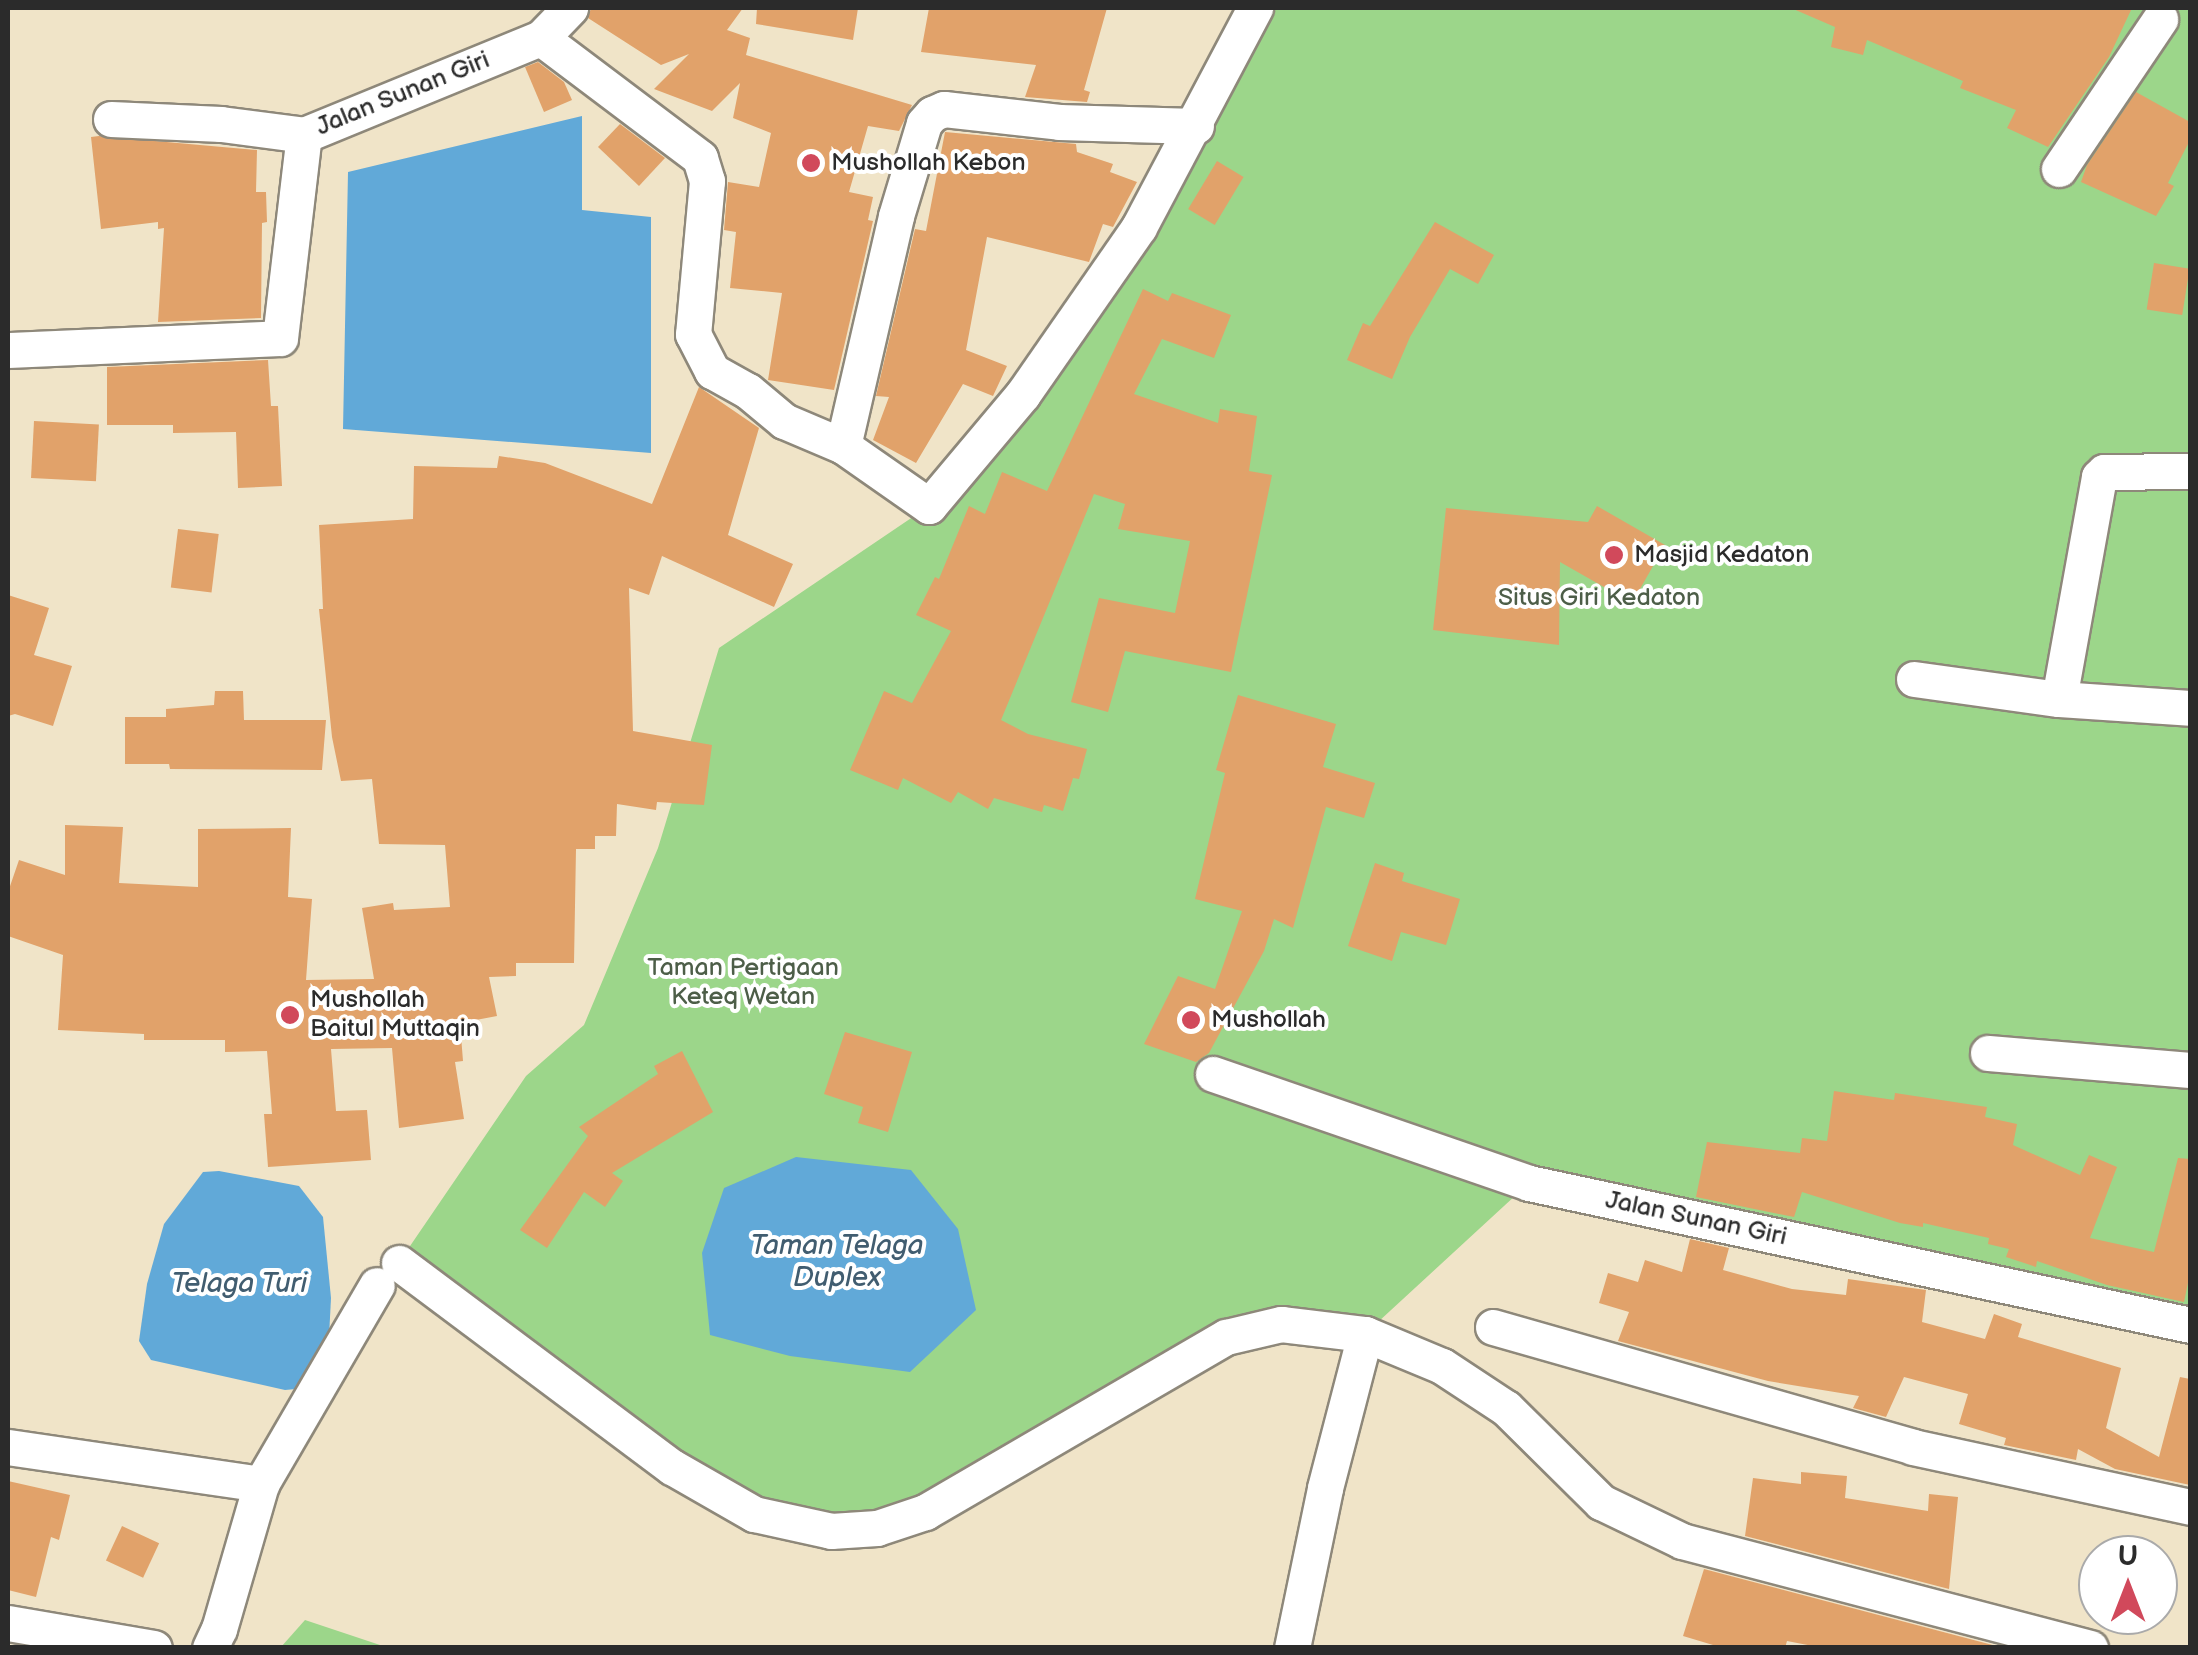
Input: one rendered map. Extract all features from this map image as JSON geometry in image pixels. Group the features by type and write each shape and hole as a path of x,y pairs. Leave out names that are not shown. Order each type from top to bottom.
{"street":[{"name":"Jalan Sunan Giri","path":"8,350 280,338 304,134 541,38 570,8"},
{"path":"541,38 700,158 707,182 693,334 712,371 748,391 784,421 843,446 929,506 1023,394 1138,227 1196,126 1256,8"},
{"path":"2059,169 2160,19"},
{"path":"843,446 896,216 924,123 932,114 944,109 1059,122 1196,126"},
{"path":"111,120 221,124 304,134"},
{"path":"2059,699 2099,476 2104,472 2190,470"},
{"path":"1914,680 2059,699 2190,708"},
{"path":"1988,1053 2190,1070"},
{"name":"Jalan Sunan Giri","path":"1213,1074 1529,1183 2190,1326"},
{"path":"210,1648 220,1630 261,1484 388,1274 672,1467 754,1514 830,1531 876,1528 925,1512 1226,1337 1281,1324 1364,1334 1442,1366 1506,1408 1601,1502 1682,1541 2090,1648"},
{"path":"1493,1327 1912,1447 2190,1506"},
{"path":"1292,1648 1325,1488 1364,1334"},
{"path":"8,1447 261,1484"},
{"path":"8,1623 154,1648"}],"green space":[{"name":"Situs Giri Kedaton","path":"1255,8 2190,8 2190,1312 1529,1183 1365,1334 1281,1324 877,1528 734,1502 408,1249 526,1076 584,1025 658,848 719,648 929,506 1139,227"},
{"path":"305,1620 386,1647 281,1647"}],"water":[{"path":"582,116 582,210 651,217 651,453 343,429 348,172"},
{"name":"Taman Telaga Duplex","path":"796,1157 911,1170 958,1229 976,1310 910,1372 790,1356 710,1335 702,1253 724,1188"},
{"name":"Telaga Turi","path":"219,1171 299,1186 323,1217 331,1298 329,1337 296,1389 285,1390 151,1360 139,1341 147,1284 164,1224 203,1172"}],"building":[{"path":"591,8 743,8 727,30 750,38 746,55 912,105 899,131 868,126 849,192 873,197 868,220 873,221 834,390 768,380 782,293 730,288 736,232 724,230 728,182 759,187 771,133 733,118 740,83 712,111 654,89 689,54 661,65 588,18"},
{"path":"757,8 858,8 853,40 756,24"},
{"path":"929,8 1107,8 1084,90 1090,92 1087,102 1025,97 1036,65 921,52"},
{"path":"1791,8 2132,8 2109,57 2048,147 2007,128 2016,110 1960,88 1963,81 1867,40 1863,55 1831,47 1835,27"},
{"path":"538,62 564,82 572,100 544,112 525,67"},
{"path":"2136,92 2190,122 2190,140 2168,183 2174,186 2156,216 2081,182 2087,165"},
{"path":"620,124 665,158 639,186 598,147"},
{"path":"945,132 1076,144 1077,152 1113,164 1110,172 1137,182 1113,227 1103,224 1089,262 987,237 966,350 1007,366 993,396 963,384 916,463 873,440 889,397 876,396 915,229 926,231"},
{"path":"91,137 257,150 256,192 266,192 267,222 262,223 261,318 158,322 164,228 158,229 158,222 101,229"},
{"path":"1217,161 1244,177 1215,225 1188,209"},
{"path":"1435,222 1494,255 1478,284 1450,269 1410,337 1392,379 1347,360 1363,323 1370,326"},
{"path":"2154,263 2190,269 2182,315 2147,309"},
{"path":"1143,289 1168,301 1172,293 1231,315 1214,358 1162,339 1134,394 1218,423 1220,409 1257,416 1249,471 1272,475 1231,672 1125,651 1108,712 1071,702 1099,598 1175,613 1190,541 1118,529 1125,504 1094,494 1001,720 1028,734 1087,749 1079,779 1073,778 1063,811 1044,805 1042,812 994,798 988,809 958,792 951,803 903,778 898,790 850,770 884,691 912,703 951,631 916,615 935,577 939,579 969,506 985,514 1002,472 1047,491"},
{"path":"268,360 271,406 278,406 282,486 238,488 236,432 173,433 173,425 107,425 107,367"},
{"path":"699,387 759,428 728,535 793,564 774,607 662,556 649,595 629,588 633,731 712,745 704,805 657,802 656,810 617,804 616,836 595,836 595,849 576,849 574,963 516,963 516,976 489,977 497,1016 460,1023 463,1061 455,1062 464,1119 399,1128 392,1048 331,1049 336,1111 367,1110 371,1160 268,1167 264,1114 272,1114 267,1051 225,1052 225,1040 144,1040 144,1034 58,1030 63,955 8,936 8,892 19,860 65,875 65,825 123,827 119,883 198,887 198,829 291,828 288,897 312,899 306,980 374,979 362,908 393,903 394,910 450,907 445,845 379,844 372,779 341,781 332,737 319,609 323,609 319,525 413,519 414,466 497,468 499,456 545,463 652,504"},
{"path":"34,421 99,424 96,481 31,478"},
{"path":"1597,506 1665,545 1632,603 1560,562 1559,645 1433,630 1446,508 1588,522"},
{"path":"178,529 219,534 212,593 171,588"},
{"path":"8,595 49,608 34,655 72,666 53,726 15,714 8,716"},
{"path":"215,691 243,691 244,720 326,720 322,770 170,769 169,764 125,764 125,717 166,717 166,709 214,705"},
{"path":"1238,695 1336,724 1323,767 1375,783 1364,818 1326,807 1293,928 1274,919 1264,951 1209,1053 1196,1062 1144,1044 1178,976 1215,989 1242,911 1195,899 1225,773 1216,770"},
{"path":"1375,863 1404,873 1402,881 1460,899 1446,945 1401,932 1392,961 1348,946"},
{"path":"845,1032 912,1052 888,1132 858,1123 863,1107 824,1094"},
{"path":"682,1051 713,1112 612,1173 623,1181 605,1207 584,1192 547,1248 520,1230 588,1136 579,1127 658,1074 654,1066"},
{"path":"1834,1091 1894,1100 1895,1093 1987,1107 1985,1117 2017,1124 2013,1145 2080,1175 2089,1155 2117,1167 2090,1238 2154,1252 2178,1158 2190,1159 2190,1273 2184,1302 2107,1285 2037,1261 2036,1267 2006,1257 2009,1249 1988,1244 1989,1238 1923,1223 1923,1227 1900,1223 1802,1192 1794,1217 1696,1197 1707,1142 1800,1153 1802,1138 1827,1141"},
{"path":"1690,1239 1729,1248 1723,1270 1792,1289 1846,1295 1848,1279 1926,1290 1922,1322 1985,1339 1994,1314 2022,1324 2018,1337 2121,1368 2106,1428 2159,1457 2180,1377 2190,1379 2190,1485 2115,1469 2078,1449 2076,1460 2004,1445 2006,1438 1959,1424 1968,1394 1904,1377 1886,1417 1853,1408 1859,1396 1768,1381 1618,1341 1629,1312 1599,1303 1608,1273 1638,1282 1645,1260 1682,1272"},
{"path":"1801,1472 1847,1476 1845,1498 1928,1511 1929,1494 1958,1497 1949,1589 1745,1536 1753,1478 1801,1484"},
{"path":"8,1481 70,1495 59,1540 51,1537 36,1597 8,1590"},
{"path":"122,1526 159,1543 143,1578 106,1560"},
{"path":"1704,1569 2004,1648 1823,1648 1787,1641 1785,1648 1723,1648 1683,1636"}],"place":[{"name":"Mushollah Kebon","path":"811,163"},
{"name":"Masjid Kedaton","path":"1614,555"},
{"name":"Mushollah Baitul Muttaqin","path":"290,1015"},
{"name":"Mushollah","path":"1191,1020"}],"park label":[{"name":"Taman Pertigaan Keteq Wetan","path":"743,984"}]}
